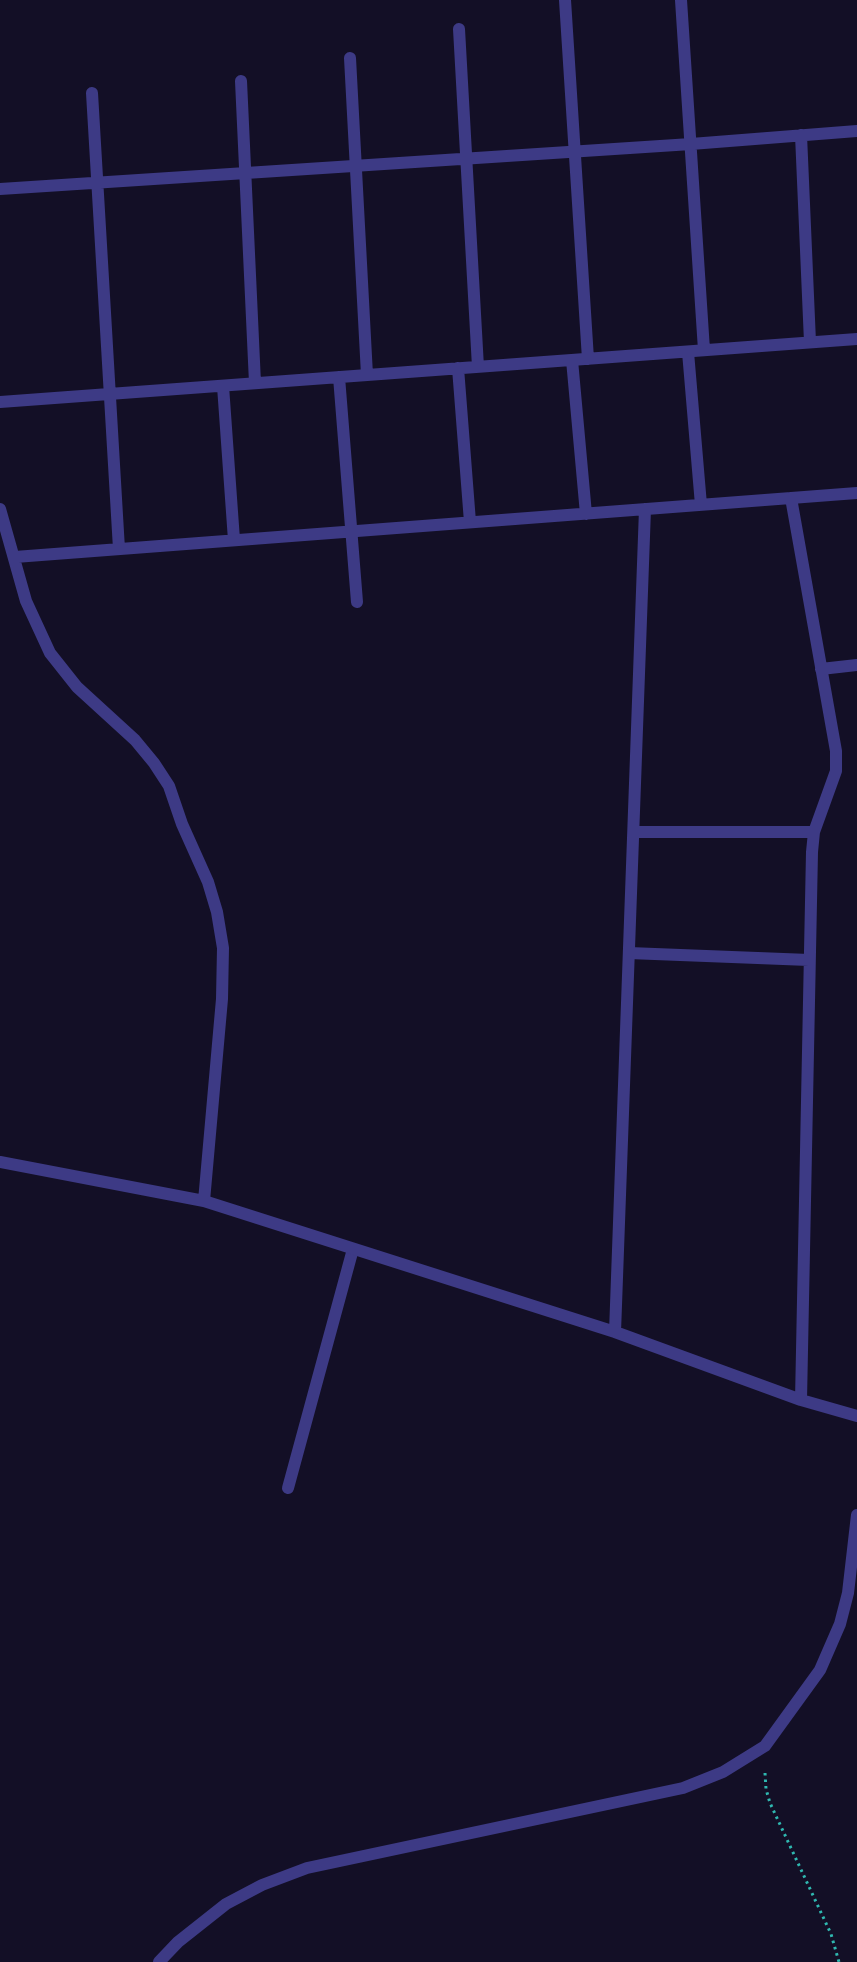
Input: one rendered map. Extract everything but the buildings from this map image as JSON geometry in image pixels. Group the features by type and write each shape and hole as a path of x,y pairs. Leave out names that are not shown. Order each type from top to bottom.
{"street":[{"path":"565,0 588,358"},
{"path":"681,0 704,350"},
{"path":"459,29 478,367"},
{"path":"350,58 367,375"},
{"path":"241,80 255,383"},
{"path":"92,93 119,549"},
{"path":"0,189 691,144 857,130"},
{"path":"802,135 810,342"},
{"path":"0,402 857,339"},
{"path":"688,352 701,505"},
{"path":"572,360 586,514"},
{"path":"458,368 470,522"},
{"path":"339,377 358,602"},
{"path":"223,386 234,540"},
{"path":"15,557 857,493"},
{"path":"791,498 836,751 836,771 814,832 809,960 801,1400"},
{"path":"0,508 26,601 50,653 76,687 135,740 154,763 169,786 182,824 208,882 217,912 223,948 222,999 204,1201"},
{"path":"615,1332 645,509"},
{"path":"821,669 857,665"},
{"path":"634,832 814,832"},
{"path":"629,953 809,960"},
{"path":"0,1162 204,1201 615,1332 801,1400 857,1416"},
{"path":"288,1488 353,1249"},
{"path":"159,1962 178,1942 226,1904 262,1885 307,1868 682,1788 723,1772 765,1746 820,1670 840,1624 848,1593 857,1515"}],"path":[{"path":"765,1746 766,1789 770,1803 831,1934 839,1962"}]}
